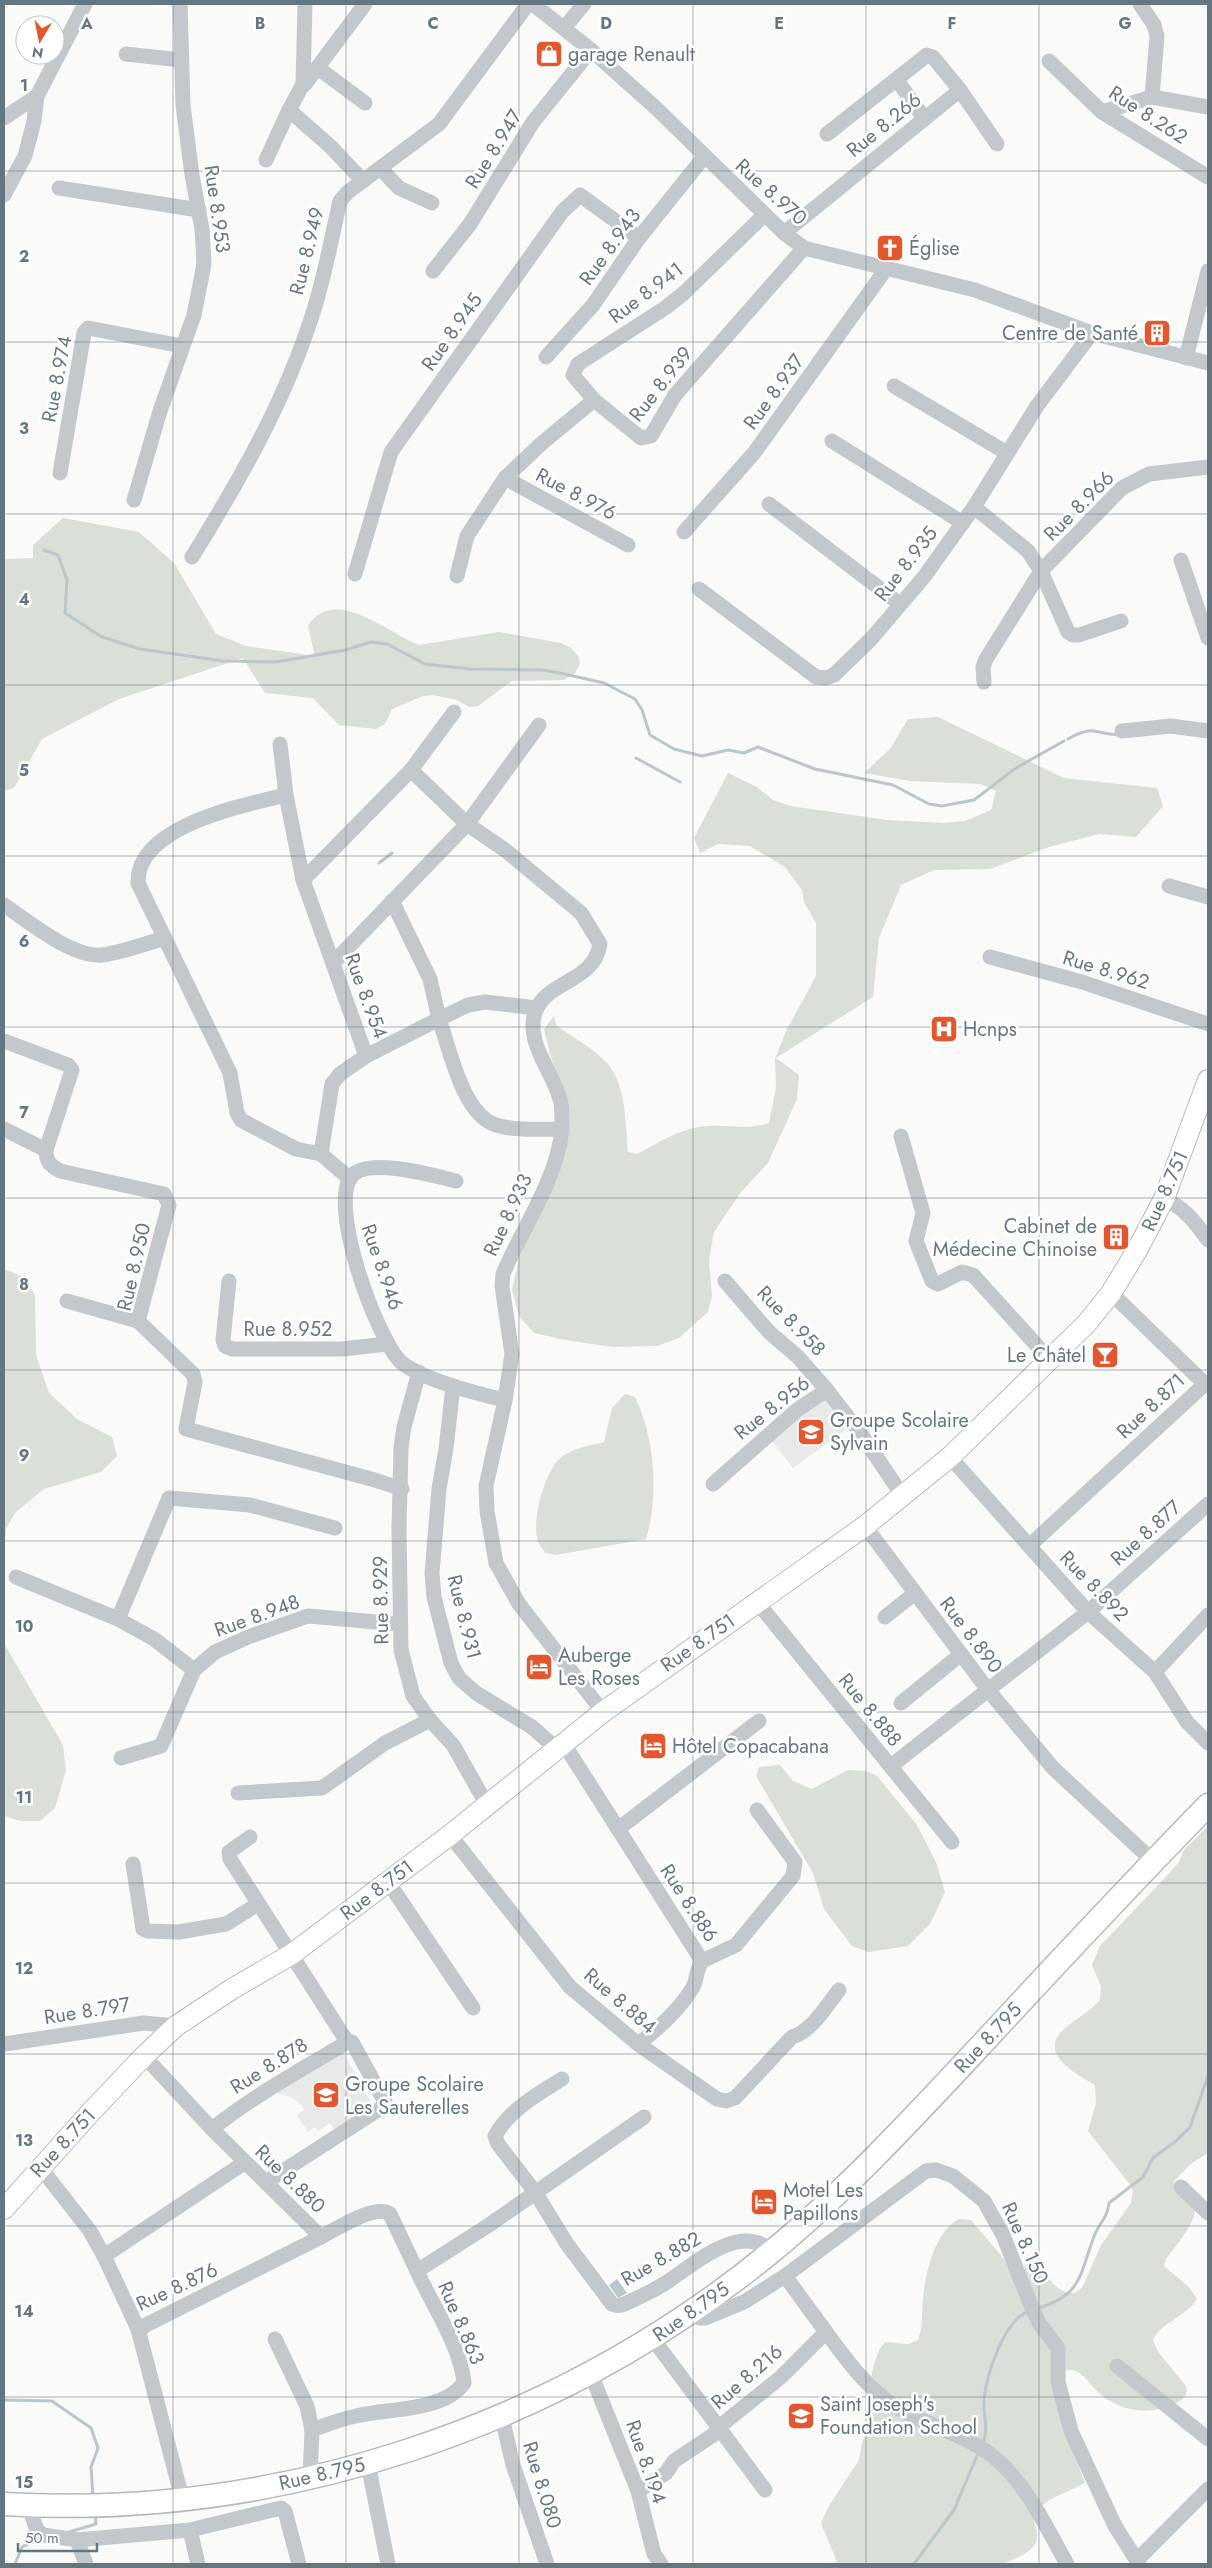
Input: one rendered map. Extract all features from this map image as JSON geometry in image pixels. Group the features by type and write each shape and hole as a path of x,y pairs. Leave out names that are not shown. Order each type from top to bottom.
{"highway":[{"name":"Rue 8.795","path":"4,2504 123,2503 238,2492 368,2464 436,2442 502,2417 591,2374 653,2339 692,2313 772,2252 838,2194 898,2135 1153,1861 1208,1805"}],"main road":[{"name":"Rue 8.751","path":"4,2209 40,2167 144,2056 176,2026 232,1989 292,1954 450,1835 603,1712 864,1526 950,1457 1050,1360 1086,1323 1111,1293 1136,1252 1164,1199 1208,1080"}],"street":[{"path":"4,195 25,156 34,121 37,96 85,4"},
{"name":"Rue 8.953","path":"134,500 160,411 202,283 204,245 183,105 180,4"},
{"path":"266,160 303,84 305,4"},
{"path":"303,84 318,68 365,4"},
{"name":"Rue 8.949","path":"192,557 247,468 265,432 310,321 340,201 362,181 439,124 528,4"},
{"name":"Rue 8.970","path":"533,4 591,50 657,109 784,234 804,248 975,290 1092,333 1208,363"},
{"path":"564,28 584,4"},
{"path":"1140,4 1154,25 1157,36 1152,98"},
{"name":"Rue 8.947","path":"433,271 470,224 533,122 591,50"},
{"path":"126,54 181,60"},
{"path":"827,134 930,55 960,90 997,144"},
{"name":"Rue 8.262","path":"1049,61 1102,112 1208,176"},
{"path":"318,68 365,103"},
{"path":"897,80 924,118"},
{"name":"Rue 8.266","path":"784,234 960,90"},
{"path":"4,118 37,96"},
{"path":"1102,112 1152,98 1208,107"},
{"path":"289,110 331,147 362,181"},
{"name":"Rue 8.943","path":"546,358 593,305 639,238 704,157"},
{"path":"380,168 400,188 432,203"},
{"path":"59,188 199,210"},
{"name":"Rue 8.945","path":"356,574 391,452 562,212 580,194 639,238"},
{"name":"Rue 8.941","path":"594,400 573,375 578,364 665,308 684,293 764,215"},
{"name":"Rue 8.939","path":"594,400 641,438 651,436 675,395 804,248"},
{"name":"Rue 8.937","path":"684,532 754,453 886,268"},
{"path":"1186,358 1208,271"},
{"name":"Rue 8.974","path":"60,473 84,333 88,328 182,346"},
{"name":"Rue 8.935","path":"699,590 816,677 826,678 834,675 924,577 974,507 1038,406 1092,333"},
{"path":"894,386 1007,453"},
{"path":"457,576 467,536 505,478 542,442 594,400"},
{"path":"832,441 963,523"},
{"name":"Rue 8.966","path":"984,682 983,668 986,659 1042,571 1122,488 1149,474 1208,467"},
{"name":"Rue 8.976","path":"505,478 628,545"},
{"path":"769,504 900,604"},
{"path":"974,507 1019,543 1042,571 1068,632 1073,636 1121,621"},
{"path":"1181,560 1208,638"},
{"path":"303,880 411,770 454,712"},
{"path":"333,964 467,824 539,725"},
{"path":"1122,731 1171,726 1208,731"},
{"name":"Rue 8.954","path":"280,744 286,795 303,880 366,1056 468,1005 485,1002 537,1008"},
{"path":"411,770 467,824 505,850 581,913 600,944 598,954 590,968 549,995 537,1008"},
{"path":"286,795 227,809 161,840 143,860 137,873 138,883 230,1073 237,1113 241,1120 289,1146 321,1154 350,1179 361,1170 383,1168 430,1174 456,1181"},
{"path":"1169,886 1208,897"},
{"path":"392,901 430,979 439,1019 468,1102 480,1116 493,1124 505,1127 562,1130"},
{"path":"4,905 68,947 84,953 100,955 165,938"},
{"name":"Rue 8.962","path":"990,957 1082,982 1208,1024"},
{"name":"Rue 8.933","path":"537,1008 534,1020 535,1035 541,1059 561,1103 562,1130 550,1172 503,1274 502,1286 512,1354 505,1400 486,1486 486,1511 496,1563 520,1604 603,1712"},
{"path":"4,1041 68,1065 72,1070 46,1150 4,1129"},
{"path":"321,1154 332,1084 340,1074 366,1056"},
{"path":"901,1136 922,1213 916,1241 932,1281 938,1284 962,1272 973,1275 1050,1360"},
{"name":"Rue 8.950","path":"46,1150 46,1159 60,1171 164,1194 168,1199 169,1204 138,1321 193,1374 195,1382 186,1429 376,1480 402,1489"},
{"name":"Rue 8.946","path":"350,1179 345,1204 349,1241 364,1288 388,1344 403,1363 419,1372 453,1386 505,1400"},
{"path":"1164,1199 1175,1204 1193,1219 1208,1240"},
{"name":"Rue 8.952","path":"229,1281 222,1340 225,1346 232,1349 342,1349 388,1344"},
{"name":"Rue 8.958","path":"725,1281 769,1332 798,1357 827,1390"},
{"name":"Rue 8.871","path":"1029,1546 1207,1385 1111,1293"},
{"path":"67,1301 138,1321"},
{"name":"Rue 8.929","path":"419,1372 404,1427 399,1528 399,1624 401,1650 413,1696 430,1720 453,1745 487,1805"},
{"name":"Rue 8.931","path":"453,1386 446,1449 439,1489 432,1573 434,1597 451,1663 460,1678 476,1693 560,1746"},
{"name":"Rue 8.956","path":"713,1484 797,1410 827,1390 861,1434 902,1495"},
{"name":"Rue 8.892","path":"950,1457 1088,1612 1155,1672 1187,1722 1208,1743"},
{"path":"118,1619 169,1498 250,1505 335,1528"},
{"name":"Rue 8.877","path":"1088,1612 1208,1504"},
{"name":"Rue 8.890","path":"864,1526 988,1690 1088,1612"},
{"path":"16,1577 118,1619 154,1639 194,1670 161,1746 121,1758"},
{"path":"885,1617 915,1593"},
{"name":"Rue 8.888","path":"758,1602 886,1763 890,1764 952,1842"},
{"path":"1155,1672 1208,1615"},
{"name":"Rue 8.948","path":"194,1670 215,1652 301,1618 399,1624"},
{"path":"901,1703 960,1655"},
{"path":"890,1764 896,1762 988,1690 1053,1768 1153,1861"},
{"path":"238,1793 322,1788 385,1743 430,1720"},
{"path":"618,1828 759,1721"},
{"name":"Rue 8.886","path":"560,1746 618,1828 702,1961 736,1945 793,1876 795,1862 757,1810"},
{"name":"Rue 8.884","path":"450,1835 570,1987 638,2044 717,2098 726,2101 735,2098 792,2037 799,2035 807,2028 839,1990"},
{"path":"250,1837 228,1855 346,2040 352,2042 385,2102 381,2108 266,2182"},
{"path":"133,1864 143,1928 148,1932 179,1932 226,1924 258,1904"},
{"path":"388,1882 473,2008"},
{"path":"638,2044 666,2019 687,1996 694,1984 697,1968 702,1961"},
{"name":"Rue 8.797","path":"4,2044 144,2023 176,2026"},
{"name":"Rue 8.878","path":"212,2129 287,2077 341,2046 346,2040"},
{"path":"144,2056 212,2129"},
{"path":"535,2192 498,2144 495,2136 500,2127 515,2112 562,2079"},
{"name":"Rue 8.863","path":"312,2430 356,2416 439,2401 457,2393 464,2384 463,2370 417,2271 489,2225 644,2117"},
{"name":"Rue 8.880","path":"212,2129 244,2163 266,2182 321,2237 373,2211 386,2210 390,2214 417,2271"},
{"path":"104,2256 244,2163"},
{"name":"Rue 8.876","path":"40,2167 90,2230 138,2329 321,2237"},
{"name":"Rue 8.150","path":"692,2313 699,2318 705,2318 744,2302 785,2276 926,2171 936,2170 952,2176 984,2202 1003,2235 1040,2323 1058,2348 1058,2382 1071,2431 1115,2526 1138,2562"},
{"path":"1181,2187 1208,2213"},
{"name":"Rue 8.882","path":"535,2192 567,2244 612,2304 616,2306 648,2293 715,2250 730,2244 748,2240 763,2243 772,2252"},
{"path":"785,2276 862,2378 893,2405 959,2436 995,2458 1012,2474 1030,2498 1067,2564"},
{"path":"138,2329 182,2498"},
{"name":"Rue 8.216","path":"638,2492 666,2473 674,2461 713,2435 780,2377 826,2332"},
{"path":"274,2339 307,2406 312,2430 310,2478"},
{"path":"653,2339 765,2490"},
{"path":"1117,2366 1208,2440"},
{"name":"Rue 8.194","path":"591,2374 638,2492 654,2554 661,2564"},
{"name":"Rue 8.080","path":"502,2417 512,2465 547,2564"},
{"path":"368,2464 388,2564"},
{"path":"1138,2562 1208,2490"},
{"path":"28,2505 37,2530 43,2535 77,2540 190,2530 281,2508 285,2512 299,2564"},
{"path":"190,2530 198,2564"},
{"path":"77,2540 86,2564"}],"shaded area":[{"path":"63,518 139,532 174,563 216,634 246,646 315,656 308,626 319,614 332,610 347,611 362,616 419,645 499,632 561,643 571,648 579,657 580,664 575,673 563,680 512,681 478,706 469,707 457,700 433,695 423,696 392,709 385,724 376,729 339,725 313,698 265,693 243,658 119,699 42,739 14,788 4,791 4,559 33,558 33,545"},
{"path":"938,717 1064,778 1157,788 1163,806 1136,837 1099,834 1049,847 990,869 934,870 901,885 879,938 873,997 776,1058 799,1075 797,1099 768,1163 741,1192 714,1232 709,1260 712,1296 708,1312 679,1338 657,1346 612,1347 534,1333 519,1316 512,1290 519,1258 563,1158 569,1110 550,1054 544,1029 554,1016 556,1025 595,1052 613,1071 624,1105 628,1152 637,1154 674,1135 698,1127 742,1127 769,1123 776,1088 775,1059 786,1031 816,976 816,923 804,902 802,890 785,867 750,846 718,844 700,853 694,838 728,773 757,787 773,800 790,806 887,820 944,823 965,821 991,810 996,791 981,784 910,781 864,773 890,749 908,719"},
{"path":"4,1269 26,1278 35,1296 36,1355 49,1393 77,1419 112,1437 117,1456 101,1472 44,1489 15,1513 6,1529 4,1544"},
{"path":"625,1394 635,1397 642,1413 651,1449 654,1486 653,1504 646,1539 556,1555 546,1553 539,1544 536,1525 543,1488 548,1477 558,1460 563,1456 580,1448 604,1442 612,1408"},
{"name":"Groupe Scolaire Sylvain","path":"826,1398 851,1426 793,1468 770,1438"},
{"path":"4,1638 5,1645 63,1745 66,1770 55,1808 40,1821 20,1821 4,1816"},
{"path":"780,1765 793,1781 812,1789 848,1770 867,1771 877,1776 917,1825 936,1862 945,1892 930,1924 908,1946 869,1952 852,1946 824,1909 813,1873 756,1776 759,1767"},
{"path":"1208,1826 1208,2153 1192,2163 1174,2181 1174,2187 1190,2201 1195,2213 1180,2241 1166,2259 1164,2266 1189,2287 1197,2299 1160,2330 1153,2341 1159,2353 1186,2386 1185,2396 1179,2401 1156,2410 1135,2410 1125,2408 1106,2399 1076,2371 1069,2370 1058,2375 1054,2393 1061,2421 1085,2483 1049,2500 1034,2512 1037,2536 1034,2546 1004,2564 822,2564 837,2562 821,2523 830,2504 859,2460 862,2442 872,2418 871,2378 879,2350 885,2342 908,2344 918,2340 921,2328 925,2281 934,2250 951,2224 959,2219 971,2220 1004,2259 1012,2274 1023,2282 1025,2262 1028,2255 1060,2289 1075,2293 1082,2288 1101,2245 1131,2203 1133,2191 1131,2186 1088,2131 1096,2103 1095,2085 1078,2075 1062,2062 1057,2055 1055,2047 1057,2038 1064,2029 1100,2000 1101,1986 1092,1965 1100,1946 1163,1880 1179,1862 1184,1850"},
{"name":"Groupe Scolaire Les Sauterelles","path":"343,2052 371,2102 368,2112 335,2131 330,2123 318,2131 315,2127 308,2132 297,2115 304,2110 302,2105 293,2098 275,2092"},
{"path":"617,2279 627,2293 618,2298 609,2285"}],"waterway":[{"path":"44,550 58,555 67,580 65,613 102,637 140,649 223,661 276,662 345,650 371,642 387,644 425,664 470,669 542,670 560,673 604,683 635,699 642,710 650,735 674,749 702,756 728,750 744,753 758,747 815,769 893,785 929,804 942,806 974,800 1016,768 1064,741"},
{"path":"1068,739 1089,731 1119,735"},
{"path":"636,758 680,782"},
{"path":"379,863 392,853"},
{"path":"1038,2308 1053,2303 1072,2289 1083,2270 1095,2234 1105,2216 1109,2203 1143,2177 1153,2158 1176,2141 1190,2127 1208,2076"},
{"path":"983,2443 986,2427 984,2401 988,2377 998,2349 1012,2324 1030,2311"},
{"path":"4,2400 52,2401 91,2428 98,2448 91,2467 93,2497"},
{"path":"914,2564 954,2510 979,2451"},
{"path":"69,2532 96,2524 95,2513"},
{"path":"15,2564 22,2547 39,2539"}],"place":[{"name":"garage Renault","path":"549,54"},
{"name":"Église","path":"890,248"},
{"name":"Centre de Santé","path":"1157,333"},
{"name":"Hcnps","path":"944,1029"},
{"name":"Cabinet de Médecine Chinoise","path":"1116,1237"},
{"name":"Le Châtel","path":"1105,1355"},
{"name":"Groupe Scolaire Sylvain","path":"811,1432"},
{"name":"Auberge Les Roses","path":"539,1667"},
{"name":"Hôtel Copacabana","path":"653,1746"},
{"name":"Groupe Scolaire Les Sauterelles","path":"326,2095"},
{"name":"Motel Les Papillons","path":"764,2202"},
{"name":"Saint Joseph's Foundation School","path":"801,2416"}]}
